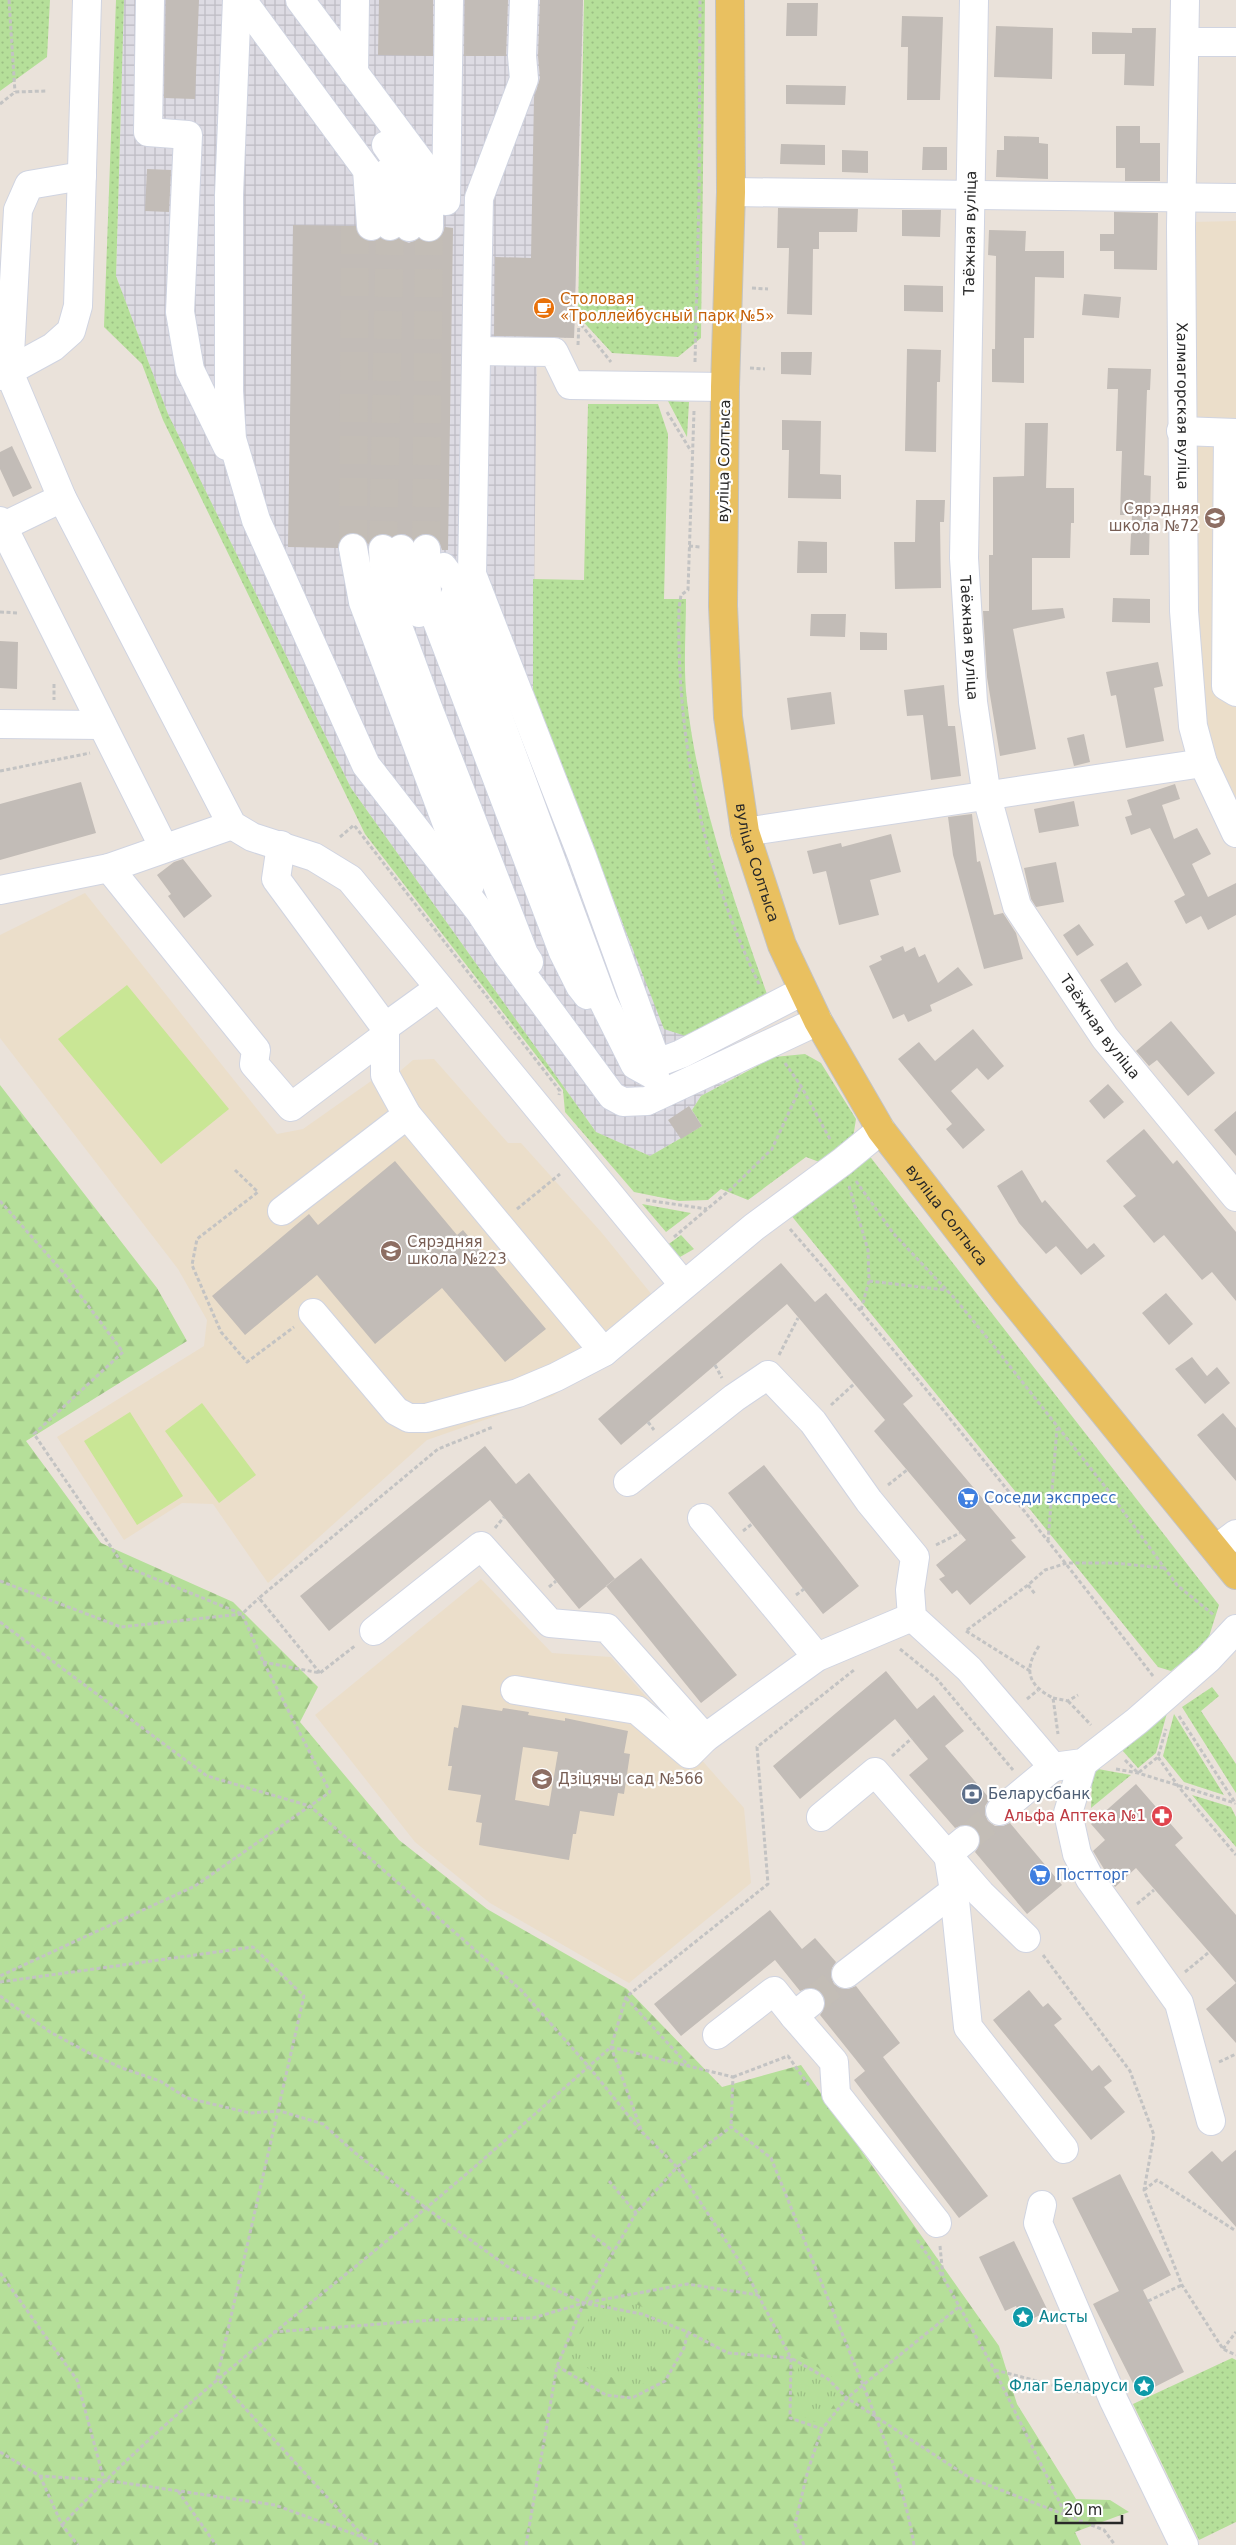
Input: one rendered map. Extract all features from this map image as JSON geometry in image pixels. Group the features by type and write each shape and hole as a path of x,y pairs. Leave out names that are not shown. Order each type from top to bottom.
{"main road":[{"name":"вуліца Солтыса","path":"730,0 731,192 725,387 722,606 724,673 728,717 745,832 782,945 810,1006 881,1130 1013,1300 1226,1541 1236,1575"}],"street":[{"path":"4,374 53,346 71,331 78,306 87,0"},
{"path":"150,0 148,132 188,135 225,133"},
{"path":"220,0 225,133 229,391 232,439 256,520 366,765 480,912 509,956 612,1096 623,1102 636,1103 647,1101 658,1085 674,1074 810,1006"},
{"path":"225,133 237,0"},
{"path":"242,0 351,146 400,227"},
{"path":"264,0 386,173 400,227"},
{"path":"286,0 407,175 400,227"},
{"path":"300,0 429,173"},
{"path":"354,73 355,0"},
{"path":"400,227 429,173 431,0"},
{"path":"400,227 449,0"},
{"path":"524,0 522,56 524,79 479,198 478,351 472,574 582,856 654,1055 665,1060 810,1006"},
{"name":"Таёжная вуліца","path":"974,0 964,558 972,702 988,797 1017,906 1105,1038 1236,1197"},
{"name":"Халмагорская вуліца","path":"1185,0 1181,431 1184,611 1193,726 1203,764 1236,833"},
{"path":"1185,42 1236,42"},
{"path":"188,135 180,312 190,370 247,488"},
{"path":"82,176 29,186 18,210 4,374 62,498 232,825 252,837 314,857 350,879 683,1284"},
{"path":"731,192 1182,199 1236,198"},
{"path":"478,351 554,352 570,385 694,385 725,387"},
{"path":"1181,431 1232,433 1226,686 1236,692"},
{"path":"62,498 1,525 164,848"},
{"path":"405,552 363,602 480,912"},
{"path":"405,552 385,582 395,618 524,954 558,1007 614,1080 634,1090 658,1085"},
{"path":"405,552 464,594 643,1064 658,1085"},
{"path":"405,552 431,604 563,952 580,986 618,1036 635,1065 658,1085"},
{"path":"405,552 383,616 467,838 509,956"},
{"path":"405,552 618,1036"},
{"path":"0,724 102,725"},
{"path":"745,832 1203,764"},
{"path":"0,890 109,868 232,825"},
{"path":"281,845 276,879 384,1032 385,1075 407,1115 604,1352"},
{"path":"109,868 256,1050 254,1064 291,1107 439,988"},
{"path":"282,1211 407,1115"},
{"path":"313,1313 396,1411 409,1418 426,1418 518,1393 556,1378 604,1352 662,1306 683,1284 881,1130"},
{"path":"628,1482 734,1398 768,1374 813,1422 869,1501 915,1557 910,1590 912,1617 969,1669 1053,1766"},
{"path":"702,1518 817,1657"},
{"path":"374,1631 481,1546 550,1623 606,1628 705,1738"},
{"path":"515,1690 637,1710 689,1754 705,1738 817,1657 912,1617"},
{"path":"1000,1811 1053,1766 1083,1763 1137,1721 1171,1699 1208,1659 1226,1623"},
{"path":"1083,1763 1068,1813 1077,1854 1090,1879 1179,2003 1211,2121"},
{"path":"821,1817 875,1772 956,1847 981,1894 1026,1938"},
{"path":"956,1847 954,1891 968,2027 1064,2149"},
{"path":"846,1974 954,1891"},
{"path":"717,2035 774,1990 802,2009 834,2062 836,2094 937,2223"},
{"path":"1042,2206 1038,2223 1114,2401 1184,2545"}],"path":[{"path":"10,0 15,92"},
{"path":"688,590 699,198 700,0"},
{"path":"0,104 15,92 46,91"},
{"path":"578,348 579,322 614,365 605,365"},
{"path":"0,771 93,752"},
{"path":"655,1251 731,1189 772,1149 801,1086"},
{"path":"842,1162 893,1233 948,1290 1107,1489 1177,1585 1226,1623"},
{"path":"236,1170 258,1192 197,1239 192,1266 221,1332 247,1362 313,1313"},
{"path":"498,1225 564,1170"},
{"path":"639,1198 707,1209"},
{"path":"0,1200 62,1271 124,1352 34,1434 124,1566 242,1614 263,1661 330,1792 195,1886 0,1976"},
{"path":"775,1212 861,1310 1067,1563 1171,1699 1236,1804"},
{"path":"869,1281 948,1290"},
{"path":"768,1374 798,1318"},
{"path":"813,1422 854,1384"},
{"path":"0,1581 121,1628 242,1614 438,1449 502,1424"},
{"path":"1048,1541 1057,1428"},
{"path":"936,1638 967,1630 1028,1585 1045,1570 1067,1563 1114,1563 1164,1568"},
{"path":"1028,1585 1035,1594"},
{"path":"259,1598 320,1673"},
{"path":"0,1622 207,1776 310,1806 520,1990 589,2067 642,2132 677,2167 744,2268 792,2358 790,2418 822,2429"},
{"path":"967,1630 1030,1672"},
{"path":"263,1661 320,1673 374,1631"},
{"path":"1053,1698 1068,1701 1078,1695"},
{"path":"1138,1773 1158,1757 1171,1699"},
{"path":"1158,1757 1178,1786 1236,1855"},
{"path":"1083,1763 1138,1773 1236,1804"},
{"path":"1026,1938 1051,1963 1130,2071 1154,2135 1144,2190 1182,2284 1223,2349 1236,2355"},
{"path":"0,1982 253,1947 304,1996 280,2110 217,2378"},
{"path":"0,1996 50,2032 122,2068 160,2080 187,2098 250,2113 280,2110 323,2124 354,2152 426,2208 512,2269 584,2303 642,2314 688,2332 728,2353 792,2358 828,2379 847,2398 970,2478 1104,2530 1115,2545"},
{"path":"62,2525 104,2480 217,2378 426,2208 611,2047 626,1997 688,2066"},
{"path":"611,2047 733,2076 731,2126"},
{"path":"611,2047 642,2132"},
{"path":"526,2545 557,2366 584,2303 636,2213 677,2167 731,2126"},
{"path":"731,2126 771,2158 876,2416 908,2508 914,2545"},
{"path":"1144,2190 1157,2180 1236,2231"},
{"path":"609,2181 636,2213"},
{"path":"937,2223 943,2277 994,2370 1066,2516"},
{"path":"1229,2226 1236,2226"},
{"path":"592,2235 613,2251"},
{"path":"0,2273 77,2380 104,2480"},
{"path":"273,2332 433,2320 533,2318 584,2303 688,2284 758,2295"},
{"path":"1148,2301 1182,2284"},
{"path":"804,2545 795,2524 808,2470 822,2429 847,2398 960,2306"},
{"path":"557,2366 606,2395 632,2398 665,2381 684,2348 688,2332"},
{"path":"1223,2349 1236,2332"},
{"path":"994,2370 1114,2401"},
{"path":"217,2378 365,2538"},
{"path":"0,2452 40,2476 104,2480 275,2505 365,2538 378,2545"},
{"path":"40,2476 62,2525 78,2545"},
{"path":"178,2491 216,2545"}],"shaded area":[{"path":"124,0 583,0 582,57 562,57 581,77 574,338 537,337 533,693 721,1028 741,1074 701,1096 692,1110 702,1126 650,1156 596,1132 351,788 168,414 116,276"},
{"name":"Сярэдняя школа №72","path":"1236,221 1236,805 1211,755 1194,615 1192,222"},
{"name":"Сярэдняя школа №223","path":"85,893 277,1134 303,1129 374,1079 392,1078 413,1060 434,1059 508,1143 521,1143 602,1233 661,1306 670,1311 553,1396 427,1440 268,1583 213,1504 182,1503 124,1540 57,1437 204,1346 207,1320 178,1269 0,1038 0,935"},
{"name":"Дзіцячы сад №566","path":"481,1579 552,1653 611,1657 744,1808 751,1883 629,1983 490,1903 415,1842 315,1715"}],"green space":[{"path":"0,0 50,0 47,57 0,91"},
{"path":"116,0 124,0 116,276 168,414 351,788 596,1132 650,1156 702,1126 692,1110 701,1096 774,1057 805,1054 821,1063 856,1119 853,1138 822,1163 806,1157 748,1200 721,1189 708,1200 679,1201 634,1192 565,1112 563,1090 365,834 163,420 142,364 104,327"},
{"path":"584,0 705,0 701,338 678,357 612,353 578,316"},
{"path":"668,401 689,402 687,437"},
{"path":"588,404 658,404 668,434 664,599 686,599 685,663 687,701 700,777 719,851 768,997 698,1040 664,1029 533,693 533,579 584,580"},
{"path":"127,985 229,1109 161,1164 58,1039"},
{"path":"0,1085 157,1288 187,1341 26,1441 101,1543 233,1602 318,1687 300,1722 399,1840 487,1909 627,1989 722,2087 801,2065 999,2346 1017,2404 1076,2499 1110,2500 1129,2512 1075,2532 1081,2545 0,2545"},
{"path":"868,1154 1219,1605 1207,1643 1171,1671 1158,1667 790,1214"},
{"path":"642,1204 691,1213 666,1232"},
{"path":"681,1235 694,1249 680,1257 666,1246"},
{"path":"202,1403 256,1475 219,1503 165,1431"},
{"path":"130,1412 183,1496 137,1525 84,1441"},
{"path":"1212,1687 1219,1696 1201,1711 1236,1764 1236,1793 1182,1707"},
{"path":"1167,1713 1156,1753 1138,1768 1122,1750"},
{"path":"1174,1714 1224,1795 1184,1782 1163,1756"},
{"path":"1098,1769 1131,1775 1091,1808 1092,1773"},
{"path":"1192,1795 1231,1807 1236,1817 1236,1847"},
{"path":"604,2291 683,2324 640,2388 566,2360"},
{"path":"799,2355 846,2386 821,2424 795,2413"},
{"path":"1232,2358 1236,2360 1236,2522 1199,2540 1133,2404"}],"building":[{"path":"166,0 199,0 195,99 164,98"},
{"path":"379,0 433,0 433,56 378,55"},
{"path":"465,0 508,0 506,56 464,56"},
{"path":"540,0 583,0 574,338 494,336 495,257 531,258 534,98 540,78 538,56"},
{"path":"787,3 818,3 817,36 786,36"},
{"path":"902,16 943,17 940,100 907,100 908,47 901,47"},
{"path":"996,26 1053,28 1052,79 994,77"},
{"path":"1132,28 1156,28 1154,86 1124,85 1125,54 1092,54 1092,32 1132,33"},
{"path":"786,85 846,86 845,105 786,104"},
{"path":"1116,126 1140,126 1140,143 1160,143 1160,181 1125,181 1125,168 1116,168"},
{"path":"1004,136 1039,137 1039,143 1048,144 1048,179 996,177 997,150 1004,150"},
{"path":"781,144 825,145 825,165 780,164"},
{"path":"923,147 947,147 947,170 922,170"},
{"path":"842,150 868,151 868,173 842,172"},
{"path":"147,169 171,170 169,212 145,211"},
{"path":"778,208 858,209 857,232 819,232 819,249 813,249 812,315 787,314 789,248 777,248"},
{"path":"902,210 941,210 940,237 902,236"},
{"path":"1114,212 1158,213 1157,270 1114,269 1114,251 1100,251 1100,234 1114,234"},
{"path":"293,225 355,226 358,234 365,240 373,241 381,238 390,242 399,239 409,243 419,238 429,243 436,241 442,235 445,227 453,228 448,550 442,550 439,541 434,536 426,533 418,535 413,540 405,534 392,537 382,534 374,536 368,545 365,538 358,533 351,533 343,536 338,548 288,547"},
{"path":"989,230 1026,231 1025,251 1064,251 1064,278 1035,277 1034,338 1024,338 1024,383 992,382 992,349 995,349 996,256 988,255"},
{"path":"904,285 943,286 943,312 904,311"},
{"path":"1084,294 1121,297 1119,318 1082,315"},
{"path":"907,349 941,350 940,382 937,382 936,452 905,451"},
{"path":"781,352 812,352 811,375 781,374"},
{"path":"1108,368 1151,369 1150,390 1147,390 1144,475 1151,476 1149,555 1130,555 1132,515 1120,515 1122,451 1116,451 1118,389 1107,389"},
{"path":"782,420 821,421 820,474 841,475 841,499 788,498 789,450 782,450"},
{"path":"1025,423 1048,423 1046,488 1074,488 1074,523 1071,523 1070,558 1032,558 1032,610 1063,608 1065,618 1013,629 1036,749 1000,756 987,677 983,611 989,611 989,555 993,555 993,477 1024,476"},
{"path":"12,446 32,488 13,497 0,469 0,452"},
{"path":"916,500 945,500 944,522 940,522 941,588 895,589 894,542 915,542"},
{"path":"798,541 827,542 827,573 797,573"},
{"path":"1113,598 1150,599 1150,623 1112,622"},
{"path":"811,614 846,614 845,637 810,636"},
{"path":"860,632 887,633 887,650 860,650"},
{"path":"0,641 18,642 17,689 0,688"},
{"path":"1158,662 1163,686 1154,688 1164,741 1126,748 1116,695 1111,696 1106,672"},
{"path":"944,685 948,726 955,726 961,776 931,780 923,715 907,716 904,690"},
{"path":"831,692 835,724 791,730 787,698"},
{"path":"1084,734 1090,762 1074,766 1067,738"},
{"path":"81,782 96,833 0,860 0,804"},
{"path":"1175,784 1180,799 1162,805 1174,839 1197,828 1211,854 1192,864 1208,897 1236,883 1236,915 1208,930 1201,916 1186,924 1174,901 1185,895 1150,828 1131,835 1125,817 1132,815 1127,800"},
{"path":"1074,801 1079,826 1039,833 1034,809"},
{"path":"972,814 977,862 980,861 994,915 1003,913 1016,933 1023,959 984,969 953,855 948,817"},
{"path":"891,834 901,872 870,880 879,915 839,925 826,871 813,874 807,851 841,843 842,847"},
{"path":"183,859 212,896 184,918 168,896 171,894 157,875 174,862"},
{"path":"1056,862 1064,902 1036,907 1031,899 1024,868"},
{"path":"1079,924 1094,945 1077,956 1063,935"},
{"path":"903,946 905,952 915,947 919,957 925,954 938,983 958,967 973,985 930,1005 932,1011 908,1022 904,1014 893,1019 869,966 882,960 880,956"},
{"path":"1127,962 1142,985 1115,1003 1100,980"},
{"path":"1171,1021 1215,1073 1188,1096 1157,1060 1149,1066 1136,1051"},
{"path":"973,1029 1004,1066 988,1080 977,1068 951,1091 985,1130 963,1149 946,1129 952,1124 898,1059 919,1042 935,1061"},
{"path":"1108,1084 1124,1102 1104,1119 1089,1101"},
{"path":"689,1106 702,1126 681,1139 668,1120"},
{"path":"1236,1111 1236,1156 1214,1130"},
{"path":"1144,1129 1173,1164 1177,1160 1236,1232 1236,1301 1212,1272 1202,1280 1164,1235 1154,1243 1123,1206 1136,1196 1106,1161"},
{"path":"395,1161 457,1235 463,1230 546,1329 505,1362 442,1288 375,1344 317,1275 245,1335 212,1296 309,1214 318,1225"},
{"path":"1022,1170 1042,1203 1045,1200 1087,1249 1094,1243 1105,1256 1081,1275 1056,1246 1046,1254 1019,1223 997,1186"},
{"path":"781,1263 815,1302 826,1293 913,1396 903,1404 1016,1538 1011,1540 1026,1557 970,1605 957,1590 952,1594 939,1579 945,1576 936,1565 966,1540 874,1431 885,1420 787,1304 621,1445 598,1419"},
{"path":"1166,1293 1193,1324 1169,1345 1142,1313"},
{"path":"1192,1357 1207,1376 1217,1367 1230,1383 1205,1404 1175,1369"},
{"path":"1223,1413 1236,1428 1236,1481 1197,1435"},
{"path":"485,1446 516,1484 529,1473 615,1579 579,1609 490,1500 329,1631 300,1596"},
{"path":"764,1465 859,1586 823,1614 728,1493"},
{"path":"641,1558 737,1675 701,1703 606,1586"},
{"path":"886,1671 917,1709 934,1695 964,1731 945,1746 990,1799 985,1806 985,1814 988,1821 995,1826 1003,1826 1010,1823 1062,1885 1027,1914 975,1852 979,1846 980,1838 977,1830 971,1826 963,1825 955,1828 909,1775 928,1759 895,1719 800,1799 773,1766"},
{"path":"462,1705 502,1711 503,1708 529,1712 528,1715 565,1721 565,1718 628,1731 624,1753 630,1754 624,1794 618,1793 614,1816 580,1811 576,1834 573,1834 569,1860 479,1845 482,1823 476,1822 481,1795 448,1790 452,1766 448,1766 454,1727 458,1728","holes":["523,1747 558,1752 549,1806 515,1800"]},
{"path":"1136,1784 1183,1838 1175,1845 1236,1915 1236,1983 1136,1868 1115,1887 1093,1851 1105,1840 1091,1824"},
{"path":"770,1910 802,1949 815,1938 836,1962 832,1968 831,1976 834,1984 840,1988 848,1989 856,1986 900,2043 883,2057 988,2196 959,2218 854,2080 865,2071 820,2015 824,2009 825,2001 822,1994 816,1989 808,1988 800,1991 775,1960 681,2036 654,2004"},
{"path":"1236,1983 1236,2043 1206,2009"},
{"path":"1029,1990 1043,2007 1048,2003 1062,2019 1054,2025 1092,2071 1099,2065 1112,2081 1104,2087 1125,2112 1091,2140 993,2020"},
{"path":"1236,2150 1236,2227 1188,2172 1212,2151 1222,2162"},
{"path":"1120,2174 1171,2275 1143,2290 1184,2372 1139,2395 1093,2304 1119,2291 1072,2198"},
{"path":"1014,2241 1048,2311 1024,2323 1016,2306 1005,2311 979,2257"}],"tunnel":[{"path":"353,548 355,226"},
{"path":"383,549 390,226"},
{"path":"426,549 429,227"},
{"path":"965,1840 1000,1811"},
{"path":"810,2003 846,1974"}],"place":[{"name":"Столовая «Троллейбусный парк №5»","path":"544,308"},
{"name":"Сярэдняя школа №72","path":"1215,518"},
{"name":"Сярэдняя школа №223","path":"391,1251"},
{"name":"Соседи экспресс","path":"968,1498"},
{"name":"Дзіцячы сад №566","path":"542,1779"},
{"name":"Беларусбанк","path":"972,1794"},
{"name":"Альфа Аптека №1","path":"1162,1816"},
{"name":"Постторг","path":"1040,1875"},
{"name":"Аисты","path":"1023,2317"},
{"name":"Флаг Беларуси","path":"1144,2386"}]}
